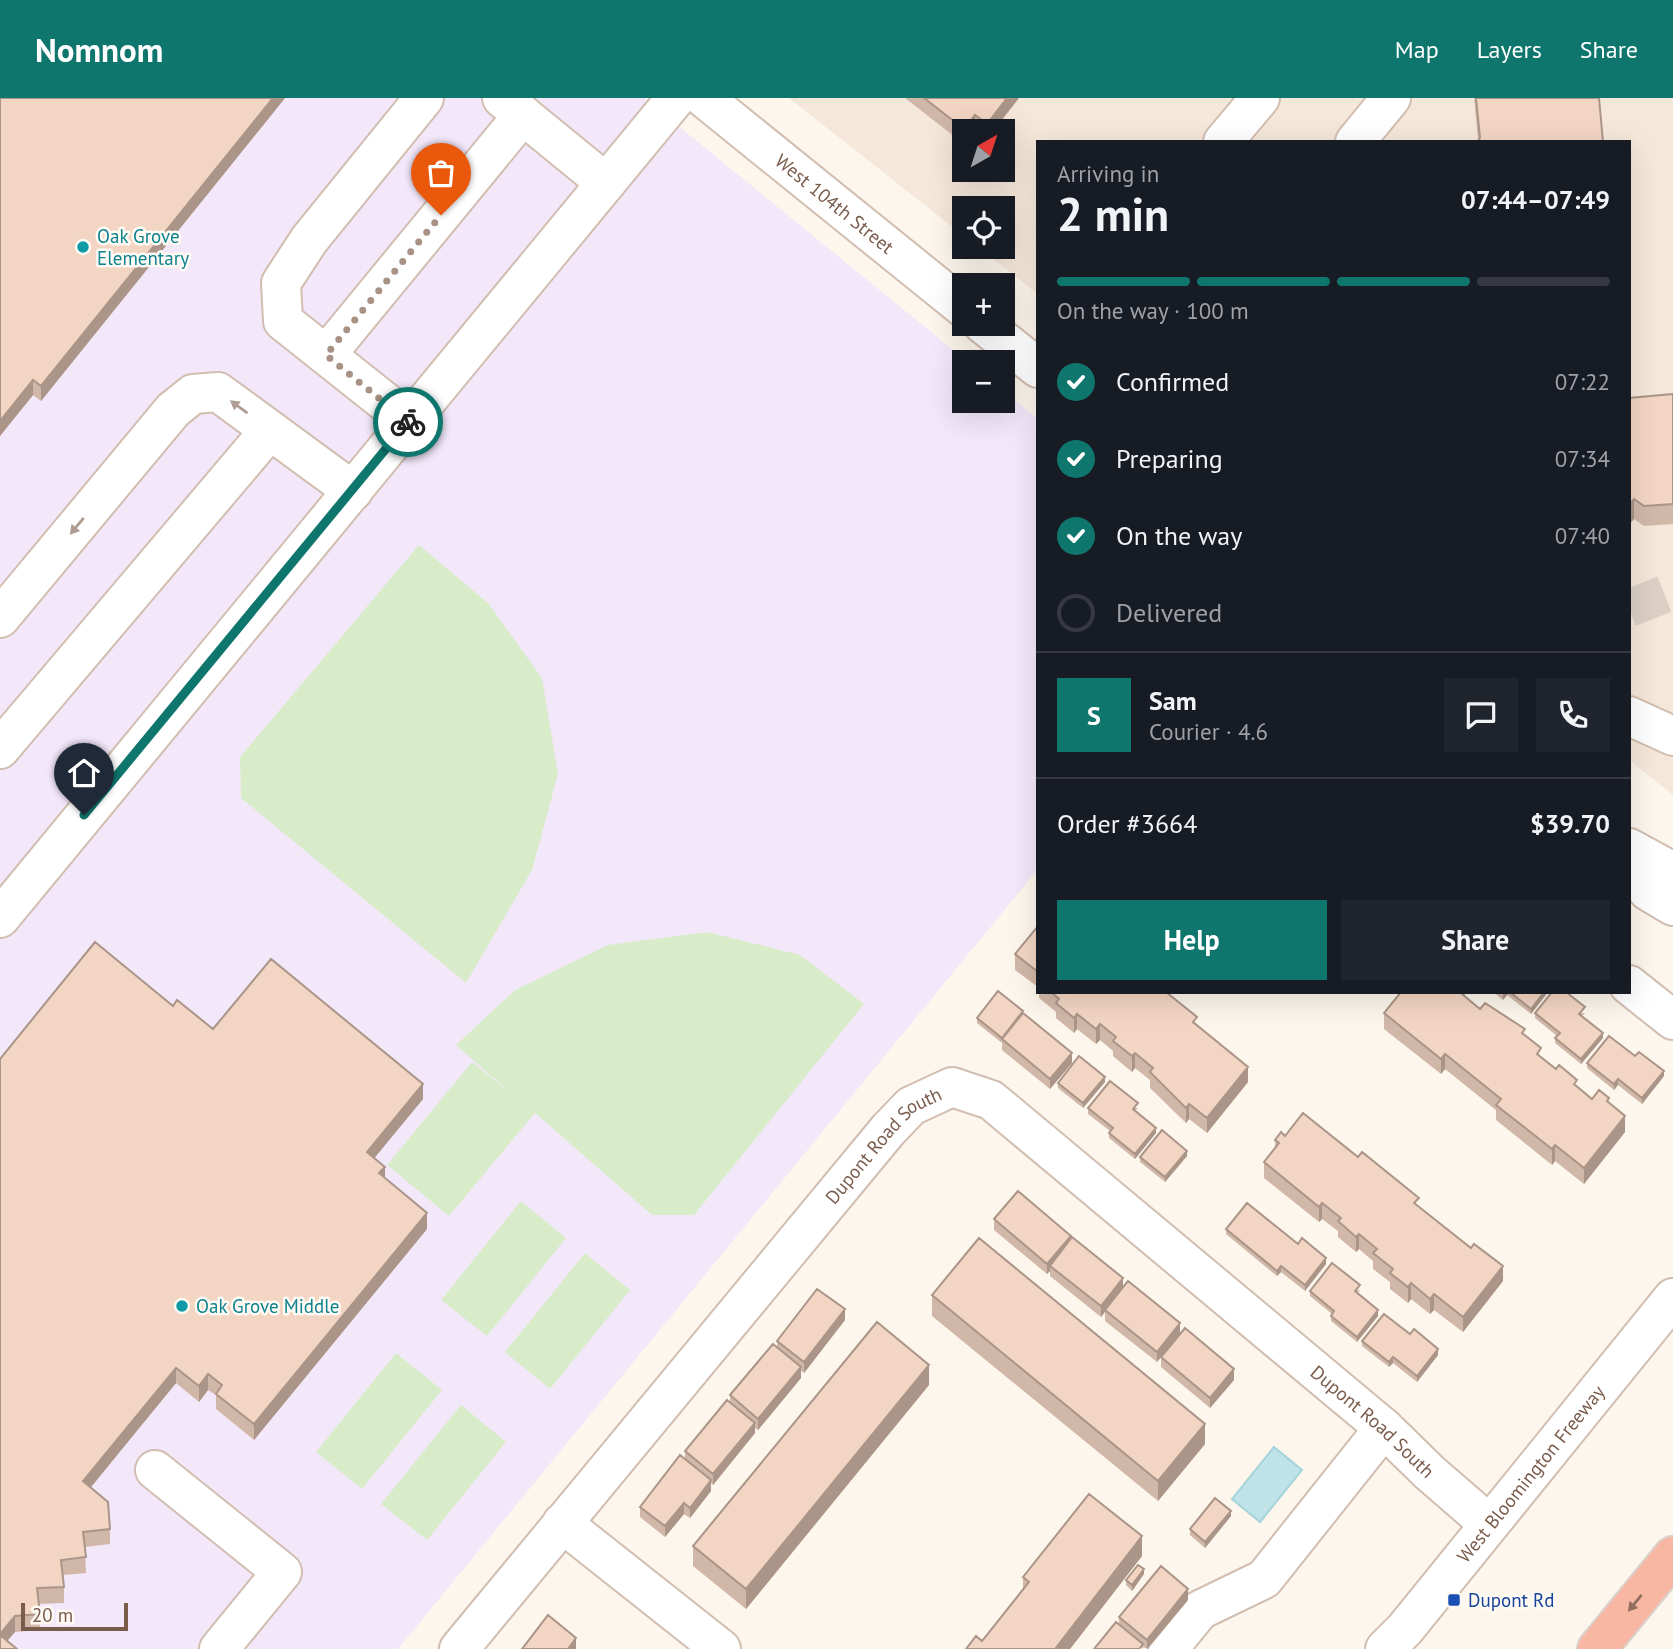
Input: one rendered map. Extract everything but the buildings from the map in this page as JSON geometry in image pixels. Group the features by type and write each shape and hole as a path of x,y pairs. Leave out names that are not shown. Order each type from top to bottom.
{"highway":[{"path":"1597,1649 1673,1556"}],"street":[{"path":"409,421 283,321 281,283 309,240 424,98"},
{"path":"0,918 184,691 353,491 676,98"},
{"name":"West 104th Street","path":"704,98 952,298"},
{"path":"1225,140 1260,98"},
{"path":"1357,140 1391,98"},
{"path":"326,355 512,106 606,183"},
{"path":"998,336 1036,366"},
{"path":"0,618 173,410 193,394 218,391 353,491"},
{"path":"0,749 270,430"},
{"path":"1631,717 1673,736"},
{"path":"1631,849 1673,872"},
{"path":"1631,869 1648,891 1673,906"},
{"path":"1631,987 1673,1020"},
{"name":"Dupont Road South","path":"459,1649 888,1130 911,1106 952,1087 991,1100 1384,1428 1429,1472 1489,1524"},
{"name":"West Bloomington Freeway","path":"1385,1649 1405,1629 1673,1298"},
{"path":"1168,1649 1200,1610 1264,1579 1384,1428"},
{"path":"155,1470 282,1572 219,1649"},
{"path":"562,1522 721,1649"}],"shaded area":[{"path":"0,98 644,98 953,350 952,413 1015,413 1015,401 1036,417 1036,871 398,1649 0,1649"},
{"path":"789,98 1673,98 1673,795 1631,762 1631,140 1036,140 1036,292 1015,276 1015,273 993,259 1015,259 1015,196 952,196 952,227"}],"green space":[{"path":"419,545 488,603 542,678 558,774 532,870 466,983 241,798 240,757"},
{"path":"707,932 800,955 864,1004 694,1215 652,1215 535,1113 449,1216 387,1165 472,1062 512,1094 456,1045 515,990 608,945"},
{"path":"521,1201 566,1238 487,1336 441,1300"},
{"path":"585,1253 630,1290 550,1389 505,1352"},
{"path":"396,1353 442,1390 362,1489 316,1452"},
{"path":"461,1405 506,1442 427,1540 381,1504"}],"water":[{"path":"1274,1447 1302,1470 1260,1522 1232,1499"}],"tunnel":[{"path":"1631,607 1673,591"}],"way so far":[{"path":"408,422 326,355 441,215"}],"place":[{"name":"Oak Grove Elementary","path":"83,247"},
{"name":"Oak Grove Middle","path":"182,1306"},
{"name":"Dupont Rd","path":"1454,1600"}],"route":[{"path":"84,815 408,422"}]}
